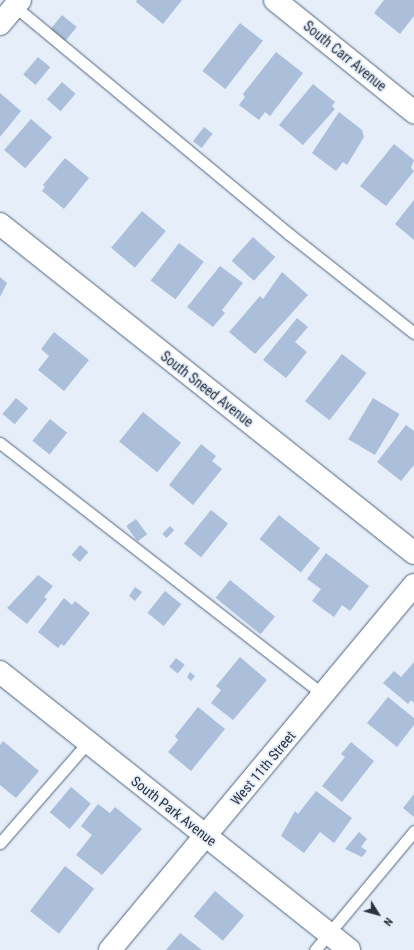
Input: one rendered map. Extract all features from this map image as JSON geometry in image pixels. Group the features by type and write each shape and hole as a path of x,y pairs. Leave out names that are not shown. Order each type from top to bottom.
{"street":[{"name":"South Carr Avenue","path":"275,0 414,112"},
{"path":"0,24 14,2"},
{"name":"South Sneed Avenue","path":"0,224 414,553"},
{"name":"West 11th Street","path":"110,950 324,695 414,585"},
{"name":"South Park Avenue","path":"0,672 206,836 322,942 349,950"}],"lane":[{"path":"14,2 289,234 414,332"},
{"path":"0,443 324,695"},
{"path":"0,843 88,742"},
{"path":"322,942 414,831"}],"building":[{"path":"137,0 182,0 163,24 136,2"},
{"path":"384,0 414,0 414,16 400,34 374,13"},
{"path":"62,15 77,27 65,42 50,30"},
{"path":"240,23 263,41 225,89 202,71"},
{"path":"276,52 303,73 270,116 265,112 259,120 239,105 245,97 243,94"},
{"path":"38,57 50,67 35,85 23,75"},
{"path":"62,82 76,94 60,111 47,99"},
{"path":"313,84 335,102 332,106 335,109 303,145 279,125"},
{"path":"0,93 21,111 0,137"},
{"path":"339,112 362,130 364,137 347,165 343,162 336,171 312,153"},
{"path":"31,119 52,137 25,168 4,150"},
{"path":"204,127 213,134 202,148 193,141"},
{"path":"394,144 414,160 411,168 414,171 386,206 360,186"},
{"path":"65,158 89,178 64,209 42,191 45,187 43,185"},
{"path":"414,200 414,240 395,224"},
{"path":"142,211 166,231 135,268 111,248"},
{"path":"253,237 275,257 254,281 232,261"},
{"path":"179,243 204,262 175,299 151,281"},
{"path":"220,266 243,283 222,310 225,313 213,327 187,307"},
{"path":"282,272 308,295 255,354 229,332 260,296 263,299"},
{"path":"0,277 7,283 0,297"},
{"path":"297,318 308,327 295,342 307,352 286,378 263,360"},
{"path":"54,332 89,360 64,391 38,370 49,356 41,349"},
{"path":"342,354 366,373 329,420 305,401"},
{"path":"16,398 28,408 15,424 3,414"},
{"path":"373,398 400,414 375,455 348,439"},
{"path":"143,412 181,443 157,472 119,442"},
{"path":"50,419 67,433 49,455 32,441"},
{"path":"406,425 414,431 414,465 401,481 377,462"},
{"path":"201,444 216,456 212,461 222,469 193,505 169,485"},
{"path":"211,510 228,524 201,557 184,543"},
{"path":"279,515 320,548 301,572 259,539"},
{"path":"136,519 147,534 137,541 126,526"},
{"path":"170,526 174,530 166,538 162,534"},
{"path":"80,545 88,552 80,562 71,555"},
{"path":"326,553 369,586 350,611 342,605 334,617 312,601 321,589 307,579"},
{"path":"38,575 53,586 44,597 47,599 27,624 7,608"},
{"path":"230,580 275,617 261,634 216,598"},
{"path":"135,587 142,592 135,601 129,596"},
{"path":"165,591 181,604 164,626 147,613"},
{"path":"64,598 72,605 75,601 90,613 64,646 61,644 58,648 38,632"},
{"path":"240,657 267,680 233,720 211,703 221,690 216,686"},
{"path":"176,658 185,665 178,673 169,667"},
{"path":"414,662 414,703 411,700 408,704 383,683 394,671 401,677"},
{"path":"190,672 195,676 191,681 187,677"},
{"path":"388,697 414,718 414,725 397,747 367,723"},
{"path":"198,707 225,729 191,771 168,752 178,740 175,736"},
{"path":"3,741 39,771 16,798 0,785 0,745"},
{"path":"351,742 374,761 342,802 322,786 345,757 341,754"},
{"path":"71,787 91,804 70,829 50,812"},
{"path":"316,791 352,818 334,843 320,832 304,853 281,836 295,811 298,814"},
{"path":"414,794 414,817 403,808"},
{"path":"98,804 110,813 115,807 142,829 102,875 76,855 92,835 81,826"},
{"path":"359,832 367,839 361,847 367,851 362,857 345,849"},
{"path":"65,866 94,889 59,934 30,911"},
{"path":"215,891 244,915 223,941 194,916"},
{"path":"180,933 202,950 166,950"}]}
